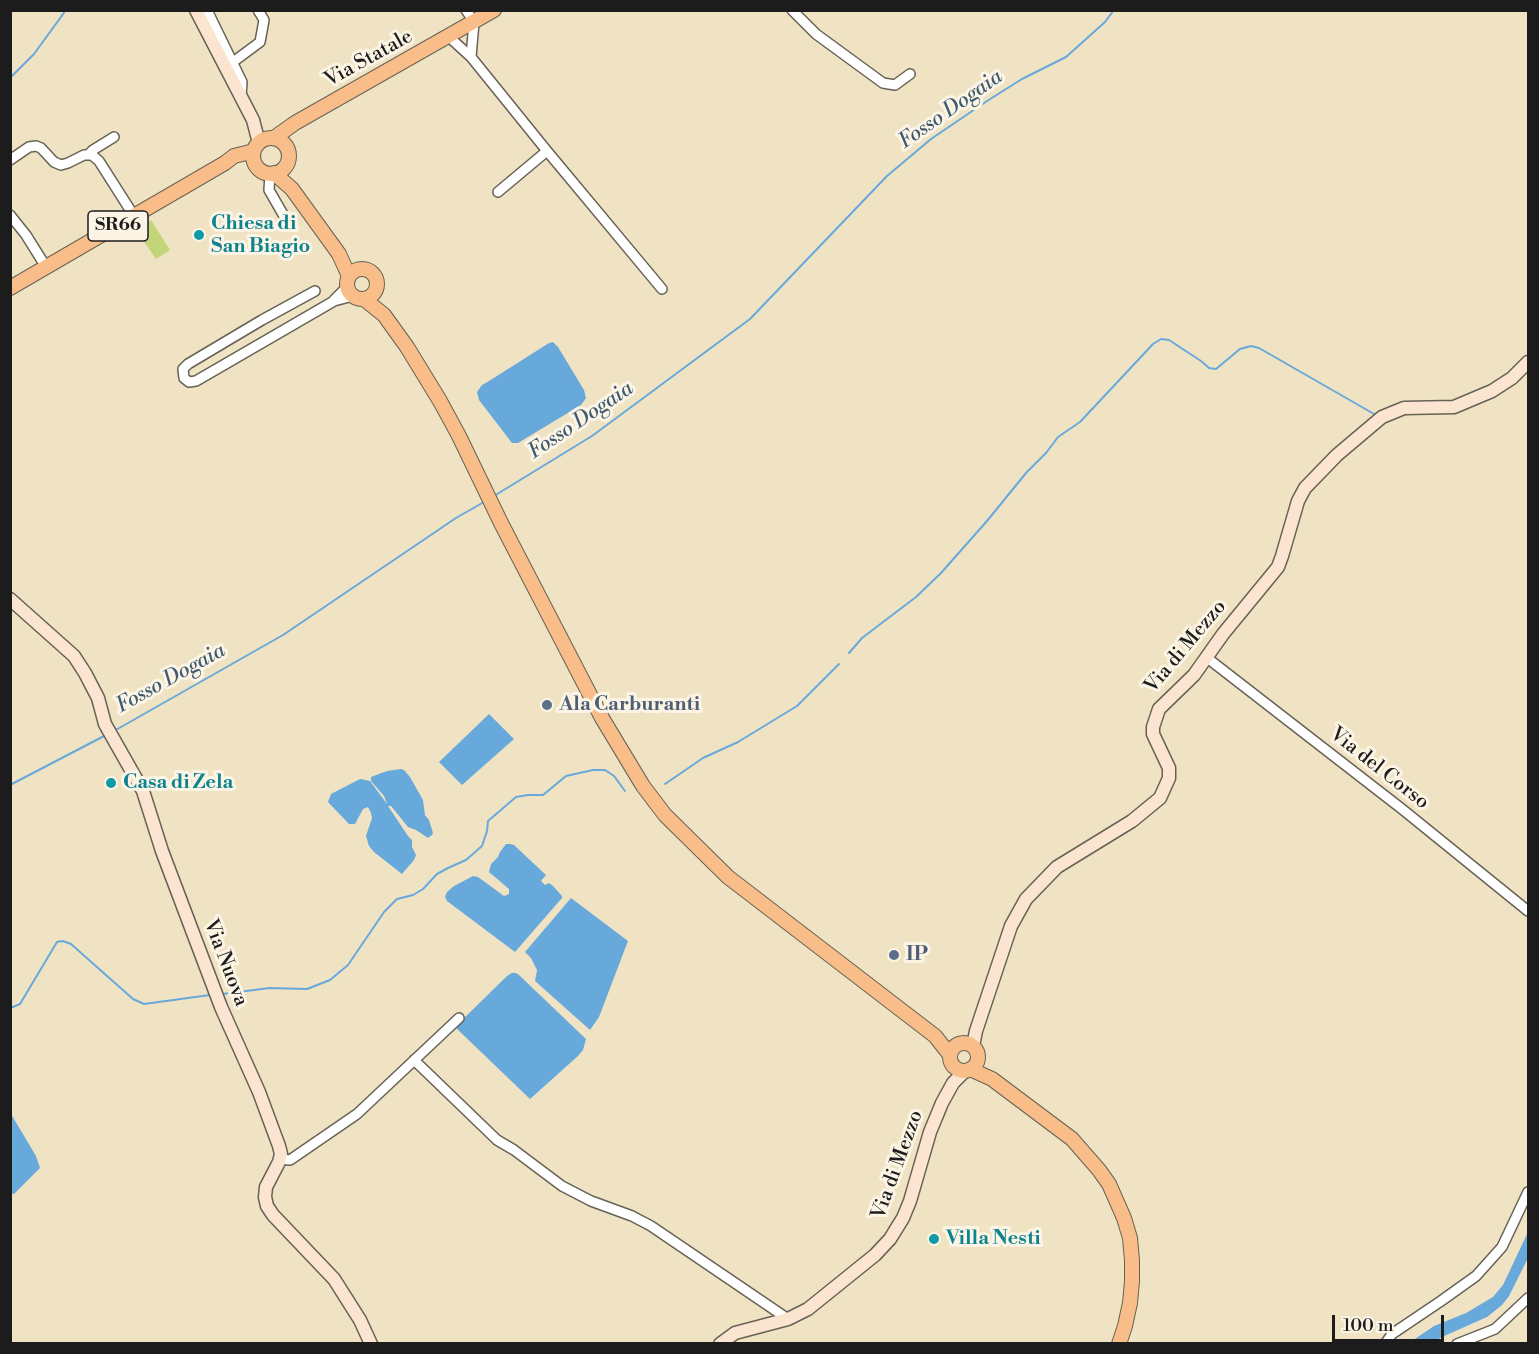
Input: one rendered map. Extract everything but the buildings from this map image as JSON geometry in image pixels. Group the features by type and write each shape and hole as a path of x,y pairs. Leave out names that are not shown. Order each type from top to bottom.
{"main road":[{"name":"Via Statale","path":"10,288 234,156 262,146 295,123 453,34 470,16 494,10"},
{"path":"287,148 279,140 262,146 261,171 276,171 289,157 287,148 289,135 295,123"},
{"path":"276,171 292,189 339,254 358,286 384,315 407,347 440,400 602,718 643,786 665,815 728,877 1072,1139 1099,1170 1117,1201 1130,1238 1132,1260 1130,1303 1119,1344"}],"street":[{"path":"196,10 253,120 262,146"},
{"path":"207,10 242,82 241,97"},
{"path":"233,62 260,42 264,20 258,10"},
{"path":"792,10 816,34 883,83 895,86 910,74"},
{"path":"470,16 471,57"},
{"path":"453,34 472,46"},
{"path":"453,34 662,289"},
{"path":"10,160 32,146 41,148 56,163 65,165 89,154 114,137"},
{"path":"498,192 547,151"},
{"path":"89,154 99,161 134,216"},
{"path":"276,171 269,190 288,223"},
{"path":"10,215 46,267"},
{"path":"315,291 188,364 183,369 184,378 189,382 196,381 358,286"},
{"path":"262,320 272,336"},
{"name":"Via di Mezzo","path":"720,1344 735,1333 788,1319 808,1309 875,1255 890,1239 903,1218 930,1132 976,1031 1011,926 1026,898 1057,867 1132,822 1160,798 1169,778 1170,768 1153,734 1159,709 1194,675 1222,634 1278,567 1298,501 1305,488 1337,455 1382,417 1404,408 1454,407 1492,391 1512,378 1528,362"},
{"name":"Via Nuova","path":"10,599 74,656 98,698 105,724 143,791 162,851 228,1025 259,1092 279,1146 280,1159"},
{"name":"Via del Corso","path":"1206,657 1392,801 1528,911"},
{"path":"371,1344 360,1320 334,1279 273,1215 267,1206 266,1187 280,1159 290,1160 357,1114 459,1018"},
{"path":"414,1060 496,1140 514,1150 562,1185 591,1201 632,1216 651,1226 788,1319"},
{"path":"1385,1344 1392,1334 1476,1276 1503,1247 1528,1192"},
{"path":"1457,1344 1495,1329 1528,1298"}],"green space":[{"path":"151,220 170,250 156,259 136,230"}],"water":[{"path":"553,342 584,390 586,398 581,405 518,443 512,443 479,400 477,392 482,385"},
{"path":"489,714 514,739 462,785 439,762"},
{"path":"401,769 410,777 423,800 425,815 433,833 428,838 408,827 391,806 388,806 412,840 412,847 416,855 402,874 369,846 366,836 372,818 368,807 363,809 355,824 349,824 328,802 331,794 361,779 370,781 387,804 384,796 371,781 371,777"},
{"path":"506,844 514,845 546,875 541,881 545,885 549,883 562,896 515,952 447,901 445,897 454,886 473,876 478,877 504,896 509,894 509,889 489,872 491,864"},
{"path":"571,898 628,941 599,1017 590,1030 535,981 537,970 525,952"},
{"path":"512,973 519,975 586,1039 583,1050 578,1056 530,1099 455,1027"},
{"path":"11,1114 36,1156 40,1168 14,1194 10,1193"},
{"path":"1528,1232 1528,1258 1502,1305 1487,1317 1432,1343 1409,1343 1434,1326 1466,1313 1493,1297 1503,1285"}],"waterway":[{"path":"10,78 34,54 66,10"},
{"name":"Fosso Dogaia","path":"494,496 592,436 750,319 887,176 931,139 987,101 1022,79 1066,57 1105,22 1114,10"},
{"path":"849,653 862,638 916,597 941,573 1058,437 1080,422 1153,344 1161,339 1169,340 1209,368 1216,369 1240,349 1251,346 1259,348 1374,414"},
{"name":"Fosso Dogaia","path":"114,731 283,635 456,518 484,502"},
{"path":"665,784 703,758 738,742 797,706 839,664"},
{"name":"Fosso Dogaia","path":"10,785 106,735"},
{"path":"222,994 270,988 307,989 330,980 348,965 384,912 397,899 413,895 423,889 437,874 466,860 482,846 488,821 516,797 543,795 566,776 593,770 605,770 614,776 625,791"},
{"path":"10,1006 20,1004 57,942 63,941 71,944 133,999 144,1004 210,995"}],"place":[{"name":"Chiesa di San Biagio","path":"199,235"},
{"name":"Ala Carburanti","path":"547,705"},
{"name":"Casa di Zela","path":"111,783"},
{"name":"IP","path":"894,955"},
{"name":"Villa Nesti","path":"934,1239"}]}
